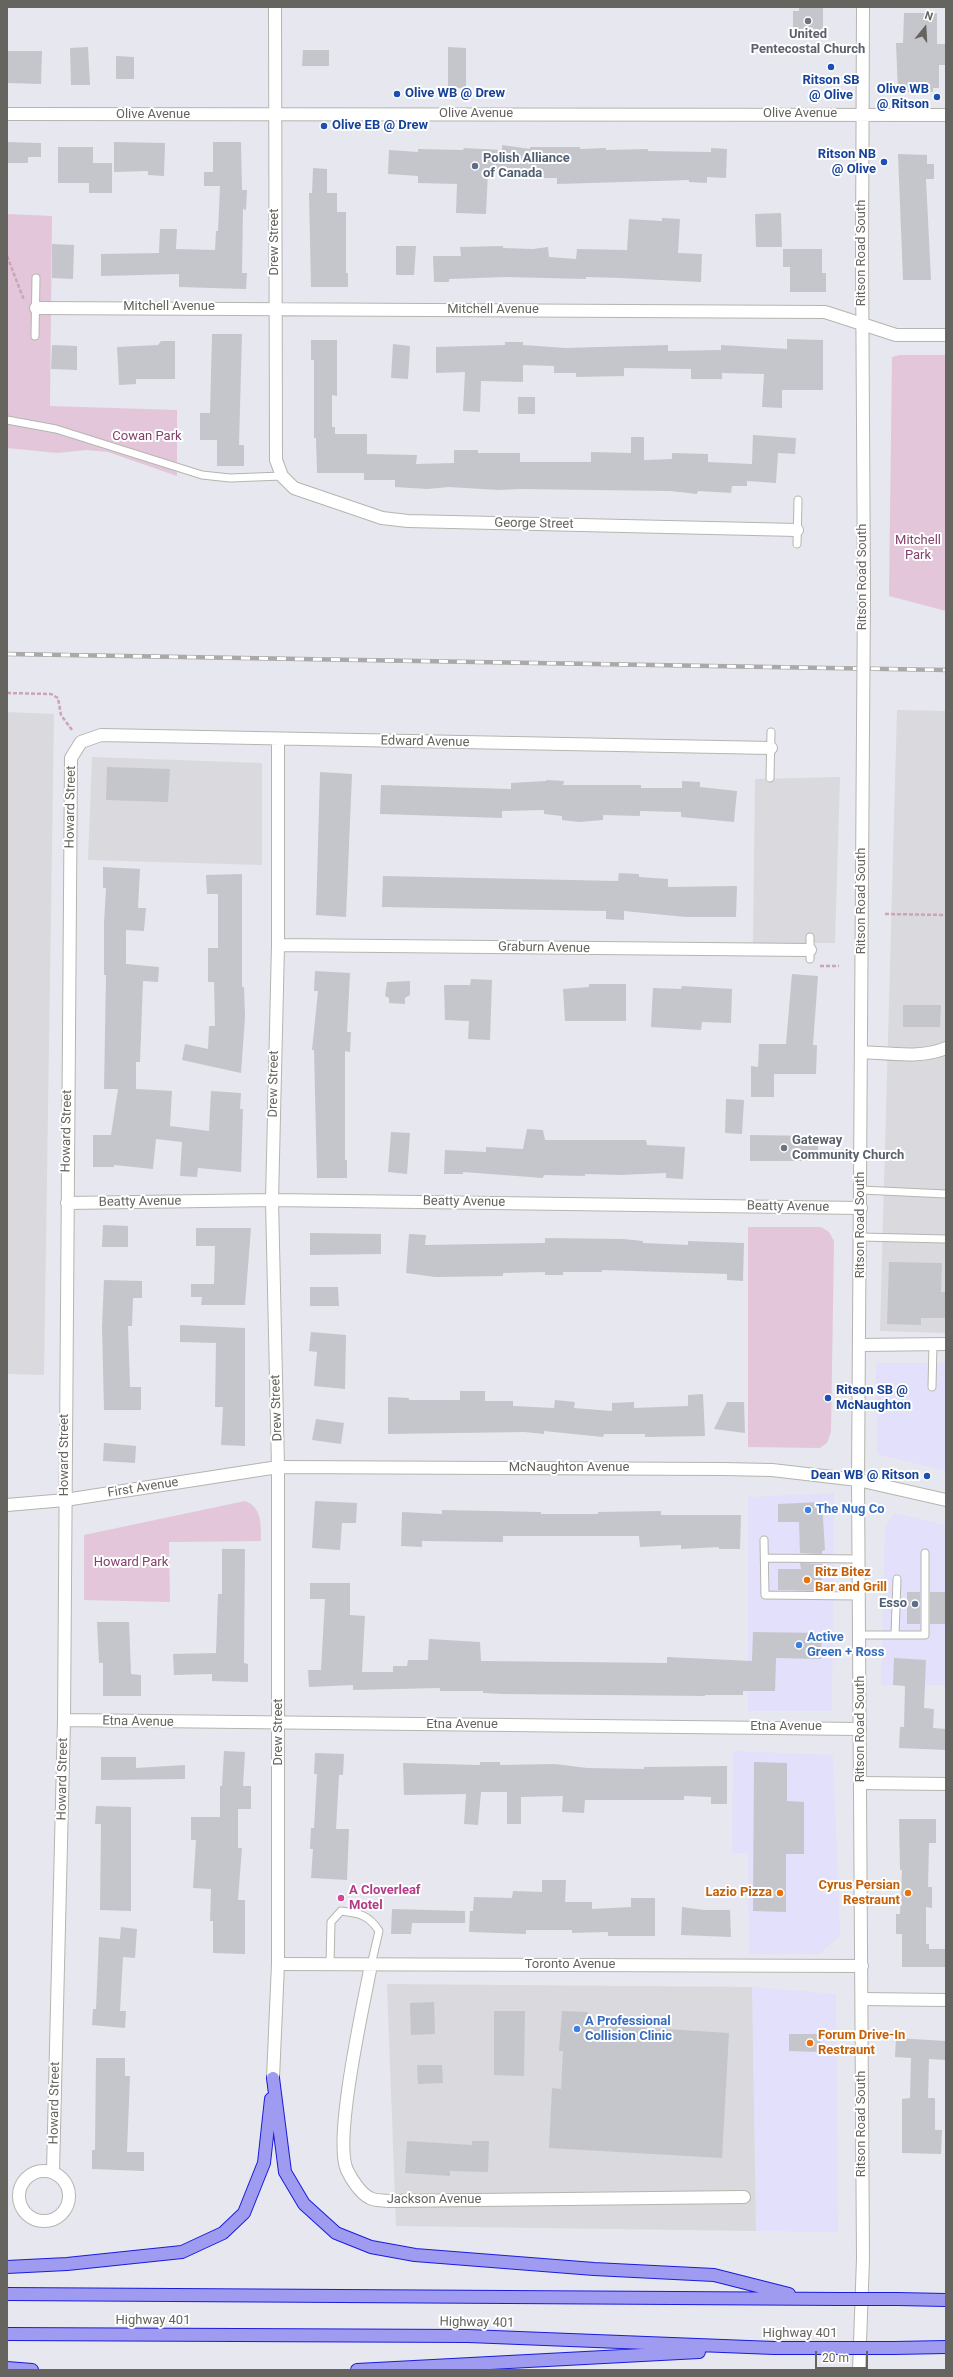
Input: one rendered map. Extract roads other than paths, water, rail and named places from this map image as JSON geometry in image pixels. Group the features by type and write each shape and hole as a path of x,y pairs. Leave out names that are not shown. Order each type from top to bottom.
{"highway":[{"path":"7,2267 67,2264 182,2252 223,2233 244,2213 264,2163 273,2078"},
{"path":"273,2078 285,2172 304,2204 336,2233 371,2247 415,2255 594,2269 714,2275 807,2299"},
{"name":"Highway 401","path":"7,2294 946,2300"},
{"name":"Highway 401","path":"7,2334 468,2336 774,2348 946,2347"},
{"path":"357,2370 774,2348"},
{"path":"7,2368 32,2370"}],"street":[{"name":"Drew Street","path":"276,7 274,307 276,460 282,476"},
{"name":"Ritson Road South","path":"859,2370 863,2259 860,1728 861,1635 858,1480 861,1237 864,596 862,324 863,7"},
{"name":"Olive Avenue","path":"7,114 946,115"},
{"name":"Mitchell Avenue","path":"36,308 274,307 825,312 896,335 946,335"},
{"name":"George Street","path":"282,476 294,488 382,518 408,521 797,530"},
{"name":"Edward Avenue","path":"78,738 101,735 771,748"},
{"name":"Howard Street","path":"53,2172 64,1720 71,758 78,738"},
{"name":"Drew Street","path":"273,2078 278,1964 280,1724 278,1467 272,1200 278,945 278,739"},
{"name":"Graburn Avenue","path":"278,945 810,955"},
{"path":"861,1052 938,1052 946,1048"},
{"name":"Beatty Avenue","path":"67,1203 272,1200 861,1208"},
{"path":"860,1345 946,1344"},
{"name":"McNaughton Avenue","path":"278,1467 737,1470 823,1474 858,1480 946,1500"},
{"name":"First Avenue","path":"7,1505 65,1500 278,1467"},
{"name":"Etna Avenue","path":"64,1720 280,1724 860,1728"},
{"path":"861,1782 946,1784"},
{"name":"Toronto Avenue","path":"278,1964 862,1966"},
{"name":"Jackson Avenue","path":"371,1965 352,2063 343,2146 347,2169 358,2187 370,2198 388,2201 744,2197"},
{"path":"862,1999 946,2000"},
{"path":"36,2172 53,2172 65,2181 69,2188 68,2204 64,2211 51,2220 34,2219 27,2214 21,2203 20,2191 23,2183 36,2172"}],"lane":[{"path":"36,278 36,336"},
{"path":"7,420 56,429 202,475 230,478 282,476"},
{"path":"797,544 798,500"},
{"path":"770,778 771,732"},
{"path":"810,937 810,955"},
{"path":"861,1190 946,1194"},
{"path":"861,1237 946,1239"},
{"path":"932,1387 933,1344"},
{"path":"764,1540 765,1595 860,1596"},
{"path":"861,1635 925,1635 925,1554"},
{"path":"765,1558 859,1559"},
{"path":"895,1634 897,1579"},
{"path":"330,1965 331,1922 342,1911 361,1914 373,1921 379,1931 371,1965"}],"railway":[{"path":"7,654 946,670"}],"place":[{"name":"United Pentecostal Church","path":"808,21"},
{"name":"Ritson SB @ Olive","path":"831,67"},
{"name":"Olive WB @ Drew","path":"397,94"},
{"name":"Olive WB @ Ritson","path":"937,97"},
{"name":"Olive EB @ Drew","path":"324,126"},
{"name":"Ritson NB @ Olive","path":"884,162"},
{"name":"Polish Alliance of Canada","path":"475,166"},
{"name":"Gateway Community Church","path":"784,1148"},
{"name":"Ritson SB @ McNaughton","path":"828,1398"},
{"name":"Dean WB @ Ritson","path":"927,1476"},
{"name":"The Nug Co","path":"808,1510"},
{"name":"Ritz Bitez Bar and Grill","path":"807,1580"},
{"name":"Esso","path":"915,1604"},
{"name":"Active Green + Ross","path":"799,1645"},
{"name":"Lazio Pizza","path":"780,1893"},
{"name":"Cyrus Persian Restraunt","path":"908,1893"},
{"name":"A Cloverleaf Motel","path":"341,1898"},
{"name":"A Professional Collision Clinic","path":"577,2029"},
{"name":"Forum Drive-In Restraunt","path":"810,2043"}],"park label":[{"name":"Cowan Park","path":"147,437"},
{"name":"Mitchell Park","path":"918,548"},
{"name":"Howard Park","path":"131,1563"}]}
